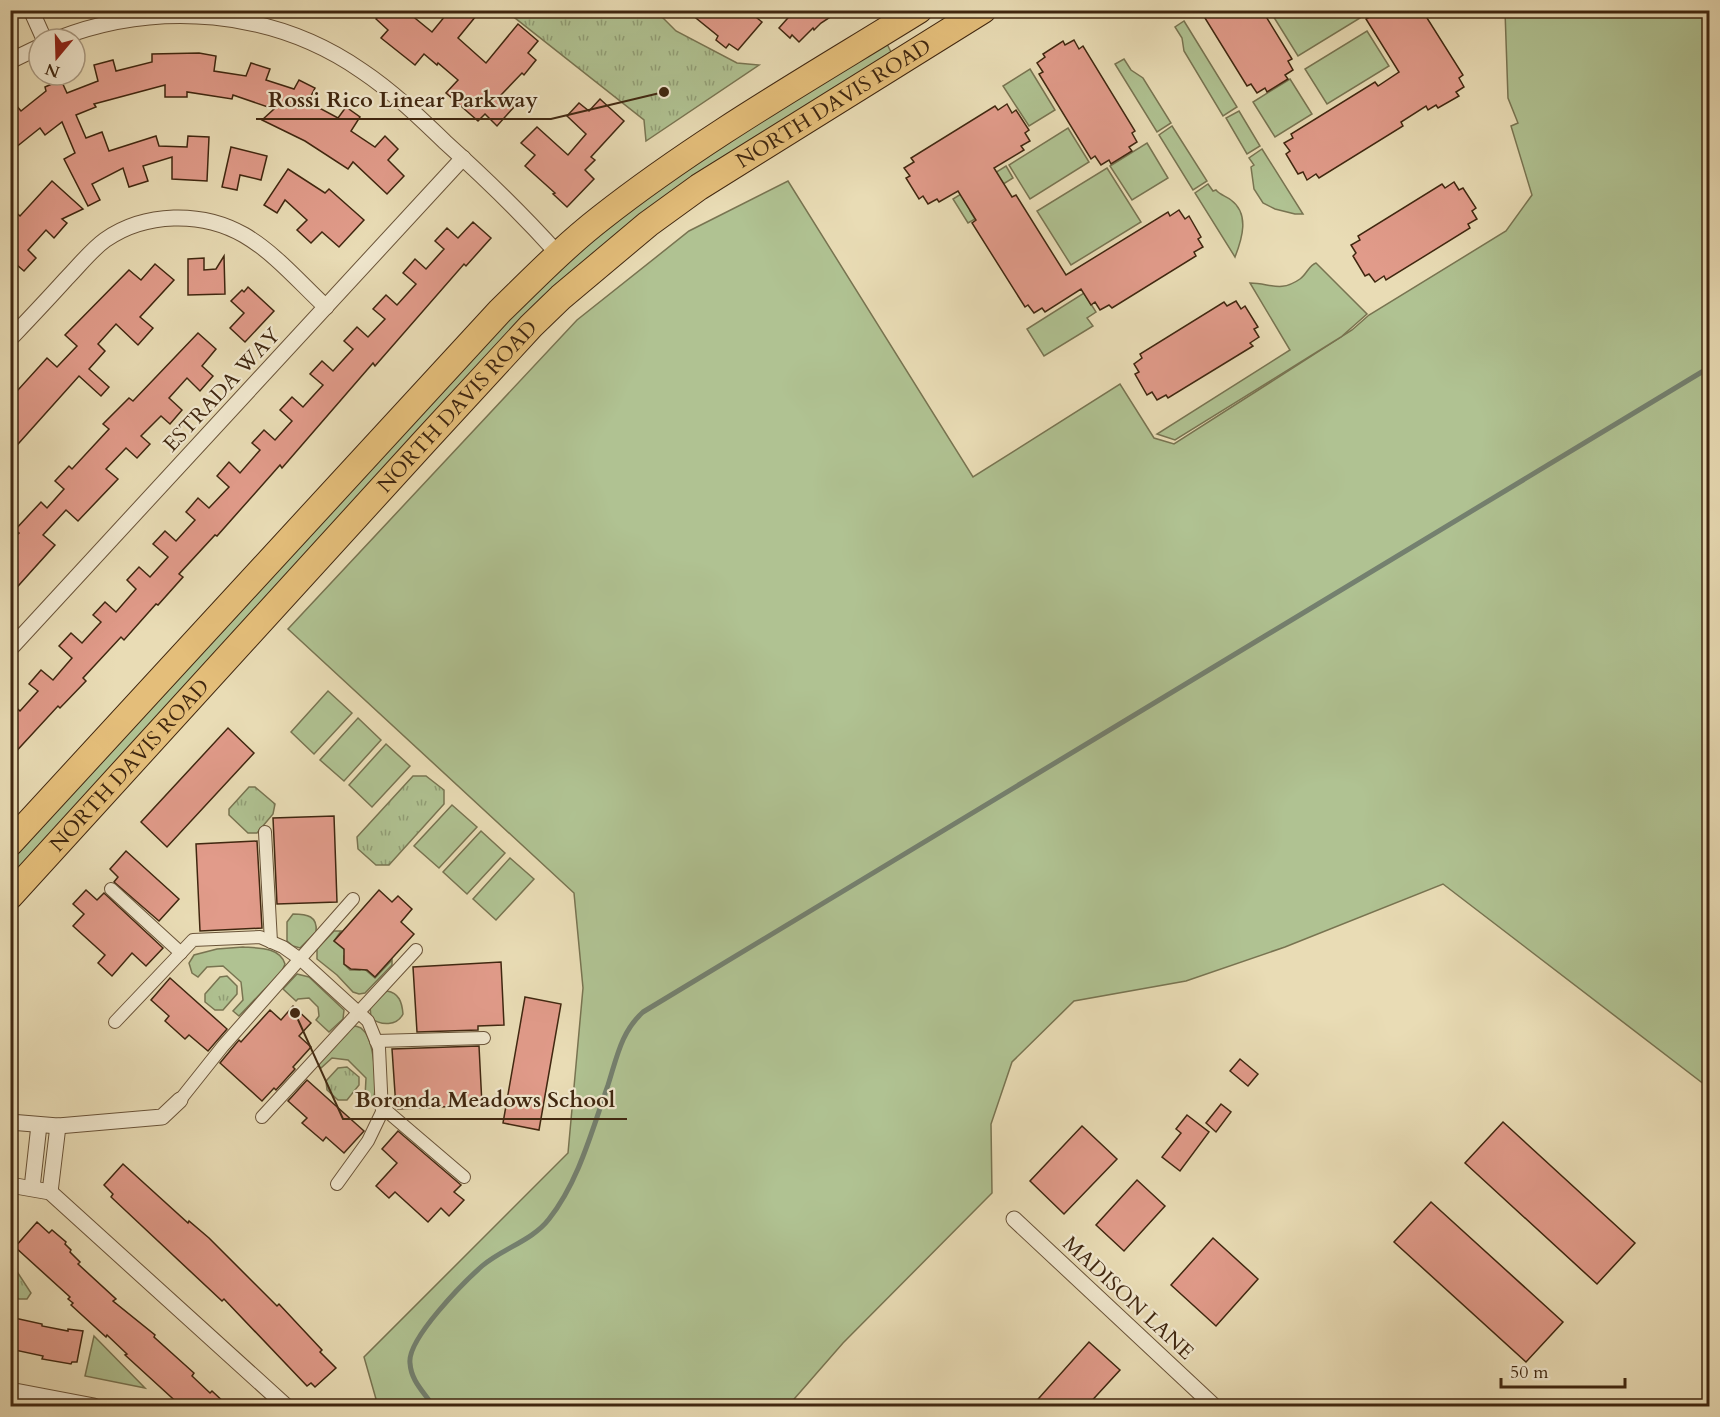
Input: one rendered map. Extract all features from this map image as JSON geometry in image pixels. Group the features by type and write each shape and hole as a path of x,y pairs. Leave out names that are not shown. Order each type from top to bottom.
{"highway":[{"name":"NORTH DAVIS ROAD","path":"10,843 500,311 558,255 598,220 666,170 919,10"},
{"name":"NORTH DAVIS ROAD","path":"10,896 441,424 561,297 648,224 699,187 983,10"}],"street":[{"path":"31,10 39,27"},
{"path":"87,29 125,20 201,13 259,25 296,36 330,51 379,83 463,158 501,194 558,255"},
{"path":"10,62 27,53"},
{"name":"ESTRADA WAY","path":"10,649 463,158"},
{"path":"10,339 96,247 130,227 164,218 196,219 221,225 244,235 262,248 326,307"},
{"path":"265,832 271,942"},
{"path":"111,889 181,953"},
{"path":"10,1122 58,1126 162,1117 180,1100 223,1046 353,899"},
{"path":"116,1022 193,940 260,937 283,947 300,959 368,1021 379,1048 382,1107 368,1142 337,1184"},
{"path":"262,1117 416,950"},
{"path":"376,1041 484,1038"},
{"path":"382,1107 464,1177"},
{"path":"32,1188 39,1125"},
{"path":"50,1192 58,1126"},
{"path":"10,1185 50,1192 286,1407"},
{"name":"MADISON LANE","path":"1014,1219 1214,1407"},
{"path":"10,1390 94,1407"}],"green space":[{"path":"506,11 656,11 676,31 737,63 759,65 646,141 644,120"},
{"path":"1270,11 1355,11 1360,18 1298,56"},
{"path":"1505,11 1709,11 1709,1088 1443,884 1285,947 1186,981 1074,1001 1012,1062 991,1124 992,1193 843,1343 788,1406 378,1406 364,1357 568,1153 583,988 574,893 288,629 577,320 689,231 788,181 973,477 1120,384 1154,438 1174,444 1352,330 1369,315 1506,231 1532,195 1511,126 1518,123 1508,98"},
{"path":"1184,21 1237,107 1223,116 1184,51 1182,38 1175,27"},
{"path":"1367,31 1389,66 1327,104 1305,69"},
{"path":"886,42 891,52 630,224 11,879 10,858 383,452 548,278 648,194"},
{"path":"1124,59 1131,70 1143,78 1171,123 1157,132 1115,64"},
{"path":"1030,69 1055,110 1029,126 1003,86"},
{"path":"1290,79 1312,114 1275,137 1253,102"},
{"path":"1239,111 1260,146 1247,154 1226,118"},
{"path":"1172,126 1207,181 1193,190 1159,135"},
{"path":"1068,128 1089,162 1030,199 1009,165"},
{"path":"1147,143 1168,178 1132,200 1110,166"},
{"path":"1262,149 1303,214 1275,209 1263,203 1254,189 1251,167 1254,165 1249,158"},
{"path":"1006,166 1013,178 971,204 973,209 970,211 975,219 968,223 953,199"},
{"path":"1107,168 1141,222 1071,265 1037,211"},
{"path":"1208,184 1213,191 1216,190 1231,200 1241,212 1242,235 1235,257 1195,193"},
{"path":"1316,263 1367,314 1341,337 1175,440 1157,434 1290,350 1250,283 1287,286 1300,279"},
{"path":"1084,293 1096,312 1087,318 1093,326 1044,356 1027,329"},
{"path":"328,691 352,713 314,754 291,732"},
{"path":"358,718 381,740 344,781 320,760"},
{"path":"386,744 410,766 372,807 349,785"},
{"path":"413,776 426,776 444,790 444,804 389,865 376,865 358,849 357,837"},
{"path":"249,787 255,787 275,804 273,814 257,833 248,833 229,815 229,809"},
{"path":"452,805 477,827 439,868 414,846"},
{"path":"481,831 505,853 467,894 443,872"},
{"path":"510,858 534,879 496,920 473,899"},
{"path":"293,914 311,917 315,922 316,932 300,948 287,941 287,922"},
{"path":"334,931 341,931 334,941 347,952 344,956 344,964 350,970 360,970 362,967 375,978 392,960 392,965 365,993 353,992 317,959 317,949"},
{"path":"243,947 273,951 282,958 285,964 282,971 239,1016 233,1011 243,1000 241,982 223,966 207,967 198,977 192,973 189,963 194,955 217,949"},
{"path":"297,974 309,977 344,1010 343,1019 329,1032 316,1020 319,1016 318,1007 309,998 296,1001 283,989"},
{"path":"227,976 237,986 237,994 223,1010 215,1010 205,1002 205,994 220,977"},
{"path":"387,991 399,999 403,1014 397,1021 388,1024 371,1018 370,1006"},
{"path":"355,1026 361,1028 367,1035 374,1063 373,1099 366,1103 361,1102 365,1097 366,1078 348,1060 332,1058 321,1068 317,1065"},
{"path":"347,1067 359,1077 359,1085 347,1100 338,1100 327,1090 326,1081 338,1068"},
{"path":"16,1270 31,1293 27,1299 19,1299 11,1295 11,1274"},
{"path":"94,1336 145,1388 85,1376"}],"building":[{"path":"383,10 405,10 432,32 450,10 481,10 458,38 486,63 518,24 538,41 528,53 536,60 524,75 522,73 501,95 514,107 497,126 485,114 478,121 446,93 458,80 424,54 415,65 381,38 388,30 376,19"},
{"path":"686,10 747,10 762,22 738,50 729,44 726,48 716,40 718,36"},
{"path":"795,10 841,10 814,30 813,28 799,42 792,35 790,38 779,28"},
{"path":"1200,10 1262,10 1292,59 1288,61 1293,70 1285,75 1288,79 1267,92 1265,88 1257,93 1251,84 1247,86"},
{"path":"1366,10 1422,10 1463,75 1459,78 1464,87 1456,92 1459,96 1438,108 1436,105 1428,110 1426,106 1401,122 1403,126 1319,178 1316,174 1307,180 1303,172 1298,174 1286,154 1290,151 1284,143 1293,138 1291,134 1375,82 1378,86 1399,72 1366,19 1370,17"},
{"path":"1074,40 1079,49 1083,46 1135,131 1132,133 1137,142 1129,147 1132,151 1111,164 1109,160 1101,165 1095,156 1091,159 1039,74 1043,72 1037,63 1045,57 1043,54 1063,41 1065,45"},
{"path":"199,53 216,56 214,71 246,76 251,63 270,69 266,80 294,89 299,80 315,88 308,102 338,118 346,107 360,117 351,131 375,147 385,136 398,149 388,160 404,176 387,194 353,162 348,169 305,141 262,120 274,109 233,95 232,99 187,92 187,97 165,97 165,85 94,104 96,107 76,115 86,138 102,132 109,151 156,136 159,146 187,147 188,136 209,137 207,181 172,179 172,157 143,166 148,181 129,187 123,168 92,184 100,200 88,206 64,159 75,153 62,122 45,135 40,128 10,152 10,98 21,111 46,91 45,87 64,87 67,93 98,81 94,65 113,60 116,71 152,62 152,54"},
{"path":"600,99 624,121 591,157 595,160 585,170 594,179 567,207 525,166 535,155 521,143 537,127 568,155 586,134 567,116 579,103 589,111"},
{"path":"1007,104 1012,113 1016,110 1029,130 1025,133 1030,141 1021,146 1024,150 994,168 1012,197 1016,195 1066,275 1168,212 1170,216 1179,210 1185,219 1189,216 1201,237 1198,239 1203,247 1194,252 1196,256 1112,308 1109,305 1100,310 1095,302 1091,305 1081,289 1045,312 1042,308 1034,313 1028,305 1025,307 972,223 976,220 958,191 939,202 937,199 928,204 923,196 919,199 906,178 910,176 904,168 914,162 911,158 995,106 998,110"},
{"path":"231,147 267,156 261,180 240,175 237,190 222,187"},
{"path":"288,169 325,193 329,189 364,220 339,247 322,232 311,243 297,230 307,220 285,200 277,213 264,205"},
{"path":"52,181 83,209 62,219 67,223 54,238 46,230 28,250 36,258 24,271 10,259 10,207 20,216"},
{"path":"1454,182 1459,190 1463,188 1476,208 1472,211 1477,219 1468,224 1470,228 1386,280 1384,276 1375,282 1369,274 1365,276 1353,256 1356,253 1351,245 1360,240 1358,236 1442,184 1445,188"},
{"path":"473,222 491,238 466,266 464,264 375,366 373,363 282,468 280,465 217,536 215,535 179,574 183,577 158,605 156,604 124,640 121,637 83,678 86,681 60,708 58,706 10,758 10,702 20,711 38,691 29,684 41,670 53,680 72,658 59,646 71,633 82,643 101,622 93,615 105,602 116,612 136,589 127,580 139,567 150,577 168,557 153,544 165,531 176,541 195,520 186,512 198,498 209,508 229,487 217,476 229,462 240,473 260,450 252,443 264,430 275,440 292,421 280,410 292,397 303,407 323,385 310,374 322,361 333,371 353,349 344,341 357,327 368,337 385,319 373,309 386,295 397,305 416,284 403,273 415,259 426,269 444,249 435,241 447,228 458,238"},
{"path":"224,256 225,294 188,295 188,259 204,258 204,270 216,269"},
{"path":"155,264 174,280 140,317 153,328 138,345 116,324 98,344 105,351 89,369 109,387 101,396 79,376 10,453 10,396 47,358 57,367 77,346 65,335 129,270 141,280"},
{"path":"248,287 274,311 245,342 230,328 244,313 231,301"},
{"path":"1236,301 1241,309 1245,306 1258,327 1254,329 1259,337 1250,343 1253,346 1168,398 1166,395 1157,400 1152,392 1147,395 1135,374 1139,372 1134,364 1142,358 1140,354 1224,302 1227,306"},
{"path":"198,333 216,349 202,366 213,376 200,391 187,378 169,398 182,410 170,424 161,416 141,436 150,444 137,458 126,448 106,469 118,479 78,521 66,510 43,535 55,545 10,595 10,542 19,533 15,530 41,502 47,508 64,489 55,481 69,466 72,469 109,429 103,424 129,398 133,401"},
{"path":"228,728 254,753 167,847 141,822"},
{"path":"334,816 337,902 277,904 273,818"},
{"path":"257,841 262,928 200,931 196,844"},
{"path":"126,851 179,899 159,921 114,882 118,877 110,869"},
{"path":"86,890 97,900 104,893 163,948 146,966 132,953 112,976 98,963 105,955 73,926 84,914 73,904"},
{"path":"379,890 392,902 398,896 412,909 401,922 414,934 375,977 367,970 351,969 344,964 344,949 334,941"},
{"path":"501,962 504,1025 478,1026 478,1030 417,1032 413,967"},
{"path":"170,978 227,1029 208,1051 189,1035 185,1039 165,1021 169,1016 151,1000"},
{"path":"525,997 561,1004 539,1130 503,1123"},
{"path":"293,1006 311,1023 299,1036 311,1047 276,1090 274,1088 262,1101 220,1063 239,1040 241,1042 270,1010 281,1020"},
{"path":"479,1046 482,1105 396,1108 392,1049"},
{"path":"1240,1059 1258,1074 1248,1086 1230,1071"},
{"path":"307,1080 364,1131 344,1153 326,1137 323,1141 302,1123 307,1118 288,1101"},
{"path":"1221,1104 1231,1112 1216,1132 1206,1123"},
{"path":"1187,1115 1209,1132 1180,1171 1162,1157 1181,1133 1176,1129"},
{"path":"1503,1122 1635,1243 1597,1284 1465,1163"},
{"path":"1082,1126 1117,1159 1064,1214 1030,1181"},
{"path":"398,1131 461,1185 454,1192 464,1200 449,1216 441,1208 428,1222 395,1192 389,1198 376,1186 397,1163 382,1149"},
{"path":"123,1164 188,1223 189,1221 209,1238 277,1306 279,1304 336,1368 315,1387 311,1383 307,1386 224,1299 222,1301 111,1197 113,1194 104,1185"},
{"path":"1137,1180 1165,1206 1124,1251 1096,1225"},
{"path":"1431,1202 1563,1322 1526,1362 1394,1242"},
{"path":"37,1222 49,1233 52,1230 66,1242 70,1252 80,1262 78,1264 116,1299 113,1301 155,1335 154,1337 194,1373 192,1376 229,1407 182,1407 125,1355 127,1354 107,1335 106,1337 71,1305 73,1303 68,1299 70,1297 15,1247"},
{"path":"1213,1238 1258,1279 1216,1326 1171,1285"},
{"path":"10,1317 68,1331 68,1329 83,1331 77,1362 71,1364 42,1359 43,1356 10,1349"},
{"path":"1089,1342 1120,1370 1086,1407 1031,1407"}],"waterway":[{"path":"433,1406 415,1381 411,1369 411,1353 417,1340 451,1297 482,1266 526,1239 549,1219 577,1172 621,1046 630,1028 643,1012 1710,367"}],"place":[{"name":"Rossi Rico Linear Parkway","path":"664,92"},
{"name":"Boronda Meadows School","path":"295,1013"}]}
